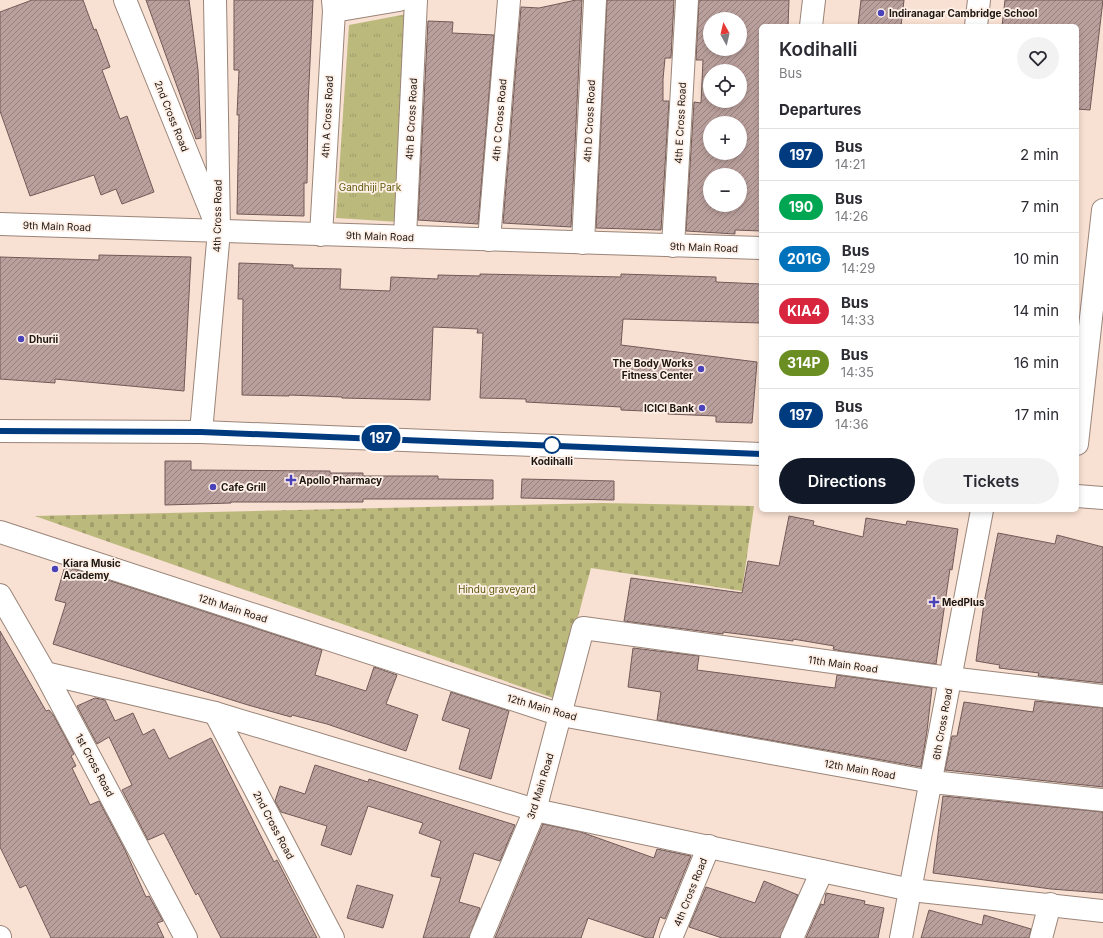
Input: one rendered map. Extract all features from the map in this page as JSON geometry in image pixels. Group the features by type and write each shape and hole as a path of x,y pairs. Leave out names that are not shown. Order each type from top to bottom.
{"street":[{"name":"2nd Cross Road","path":"125,0 218,231"},
{"name":"4th Cross Road","path":"201,432 218,231 215,0"},
{"path":"333,6 399,0"},
{"name":"4th B Cross Road","path":"405,237 416,0"},
{"name":"4th C Cross Road","path":"489,240 509,0"},
{"name":"4th D Cross Road","path":"583,243 595,0"},
{"name":"4th E Cross Road","path":"673,246 687,0"},
{"path":"811,24 814,0"},
{"path":"976,24 980,0"},
{"name":"4th A Cross Road","path":"321,235 333,6"},
{"path":"1079,426 1103,210"},
{"name":"9th Main Road","path":"0,224 759,248"},
{"path":"0,431 201,432 759,450"},
{"path":"1079,496 1103,498"},
{"name":"6th Cross Road","path":"901,938 932,782 949,678 982,512"},
{"name":"12th Main Road","path":"0,532 561,715 932,782 1103,800"},
{"name":"1st Cross Road","path":"0,594 45,672 186,938"},
{"name":"11th Main Road","path":"583,628 949,678 1103,696"},
{"name":"3rd Main Road","path":"481,938 535,810 583,628"},
{"path":"45,672 215,713 535,810 911,890 1103,911"},
{"name":"2nd Cross Road","path":"215,713 333,938"},
{"name":"4th Cross Road","path":"671,938 709,846"},
{"path":"792,938 822,871"},
{"path":"1041,938 1050,904"}],"green space":[{"name":"Gandhiji Park","path":"412,13 399,222 336,218 349,25"},
{"name":"Hindu graveyard","path":"602,503 754,506 742,591 591,568 556,699 35,516"}],"building":[{"path":"32,0 83,0 94,30 96,29 110,67 102,70 120,119 127,116 154,192 122,204 116,189 101,195 94,175 30,196 0,111 0,12"},
{"path":"146,0 189,0 198,70 201,138 196,139"},
{"path":"234,0 313,0 308,104 307,183 304,183 304,216 237,214 239,115 237,115 239,70 234,70"},
{"path":"582,0 571,227 503,223 521,7 539,8"},
{"path":"607,0 674,0 671,58 665,58 663,79 663,101 669,101 661,230 596,228"},
{"path":"699,0 789,0 788,24 759,24 759,231 735,230 735,234 686,231 694,102 701,103 703,60 696,60"},
{"name":"Indiranagar Cambridge School","path":"861,0 904,0 901,24 858,24"},
{"path":"1005,0 1103,0 1090,110 1079,109 1079,24 1002,24"},
{"path":"428,21 453,22 452,33 494,35 478,224 418,220"},
{"path":"99,255 191,257 184,391 55,379 55,383 0,379 0,257 99,260"},
{"path":"239,263 293,265 293,268 341,269 340,289 390,291 391,277 438,279 438,275 480,276 480,274 621,277 621,274 716,277 716,282 759,284 759,323 623,319 621,345 757,362 752,423 716,422 716,416 621,410 621,407 526,402 526,399 480,398 483,333 477,333 478,329 433,327 430,400 289,395 242,395 243,299 238,299"},
{"path":"165,461 191,461 191,470 330,471 330,473 363,473 363,476 438,476 438,479 493,480 493,499 363,499 363,502 231,502 165,505"},
{"path":"522,479 614,481 614,500 521,498"},
{"path":"789,516 814,521 813,525 863,537 866,518 906,525 907,521 958,529 952,570 950,569 936,664 841,651 833,649 834,646 793,639 793,641 723,632 723,634 624,621 631,578 742,593 748,561 779,566"},
{"path":"998,533 1055,544 1057,535 1103,547 1103,683 1038,676 1039,673 999,668 1000,665 976,661 984,603"},
{"path":"65,566 322,650 315,675 366,691 374,667 397,675 386,704 418,715 406,751 327,724 292,715 291,717 248,705 53,644 66,603 55,600"},
{"path":"0,631 46,711 49,710 54,716 74,754 71,756 76,766 72,768 90,805 99,801 125,850 146,897 149,896 163,921 157,923 164,938 51,938 26,885 20,888 0,847"},
{"path":"633,648 699,656 697,670 835,688 837,675 932,688 921,767 657,720 661,692 628,687"},
{"path":"451,692 509,711 491,779 459,769 470,729 442,720"},
{"path":"95,698 105,700 115,721 133,713 143,735 154,729 169,759 211,738 274,862 277,860 317,938 221,938 198,893 196,895 164,833 148,840 122,790 132,785 109,737 97,744 77,706"},
{"path":"1035,701 1103,708 1103,787 945,770 952,736 957,736 964,702 1033,712"},
{"path":"315,765 368,782 369,779 515,825 500,861 474,853 459,902 480,908 469,938 423,938 441,878 431,876 441,841 419,833 423,823 368,806 351,855 321,845 327,826 281,812 275,801 280,786 305,794"},
{"path":"943,796 1103,812 1103,893 1051,889 933,873"},
{"path":"543,824 581,832 654,858 657,849 691,856 665,919 660,917 653,938 647,938 588,918 581,938 495,938"},
{"path":"764,881 798,895 780,938 722,938 689,927 706,887 755,903"},
{"path":"357,885 393,895 383,928 347,918"},
{"path":"826,893 865,901 864,904 884,908 878,938 806,938 821,904 824,905"},
{"path":"929,910 982,925 984,915 1031,929 1029,938 921,938"}],"bus line":[{"name":"197","path":"0,431 201,432 672,449 759,454"}],"place":[{"name":"Indiranagar Cambridge School","path":"881,13"},
{"name":"Dhurii","path":"21,339"},
{"name":"The Body Works Fitness Center","path":"701,369"},
{"name":"ICICI Bank","path":"702,408"},
{"name":"Kodihalli","path":"552,445"},
{"name":"Apollo Pharmacy","path":"291,480"},
{"name":"Cafe Grill","path":"213,487"},
{"name":"Kiara Music Academy","path":"55,569"},
{"name":"MedPlus","path":"934,602"}]}
